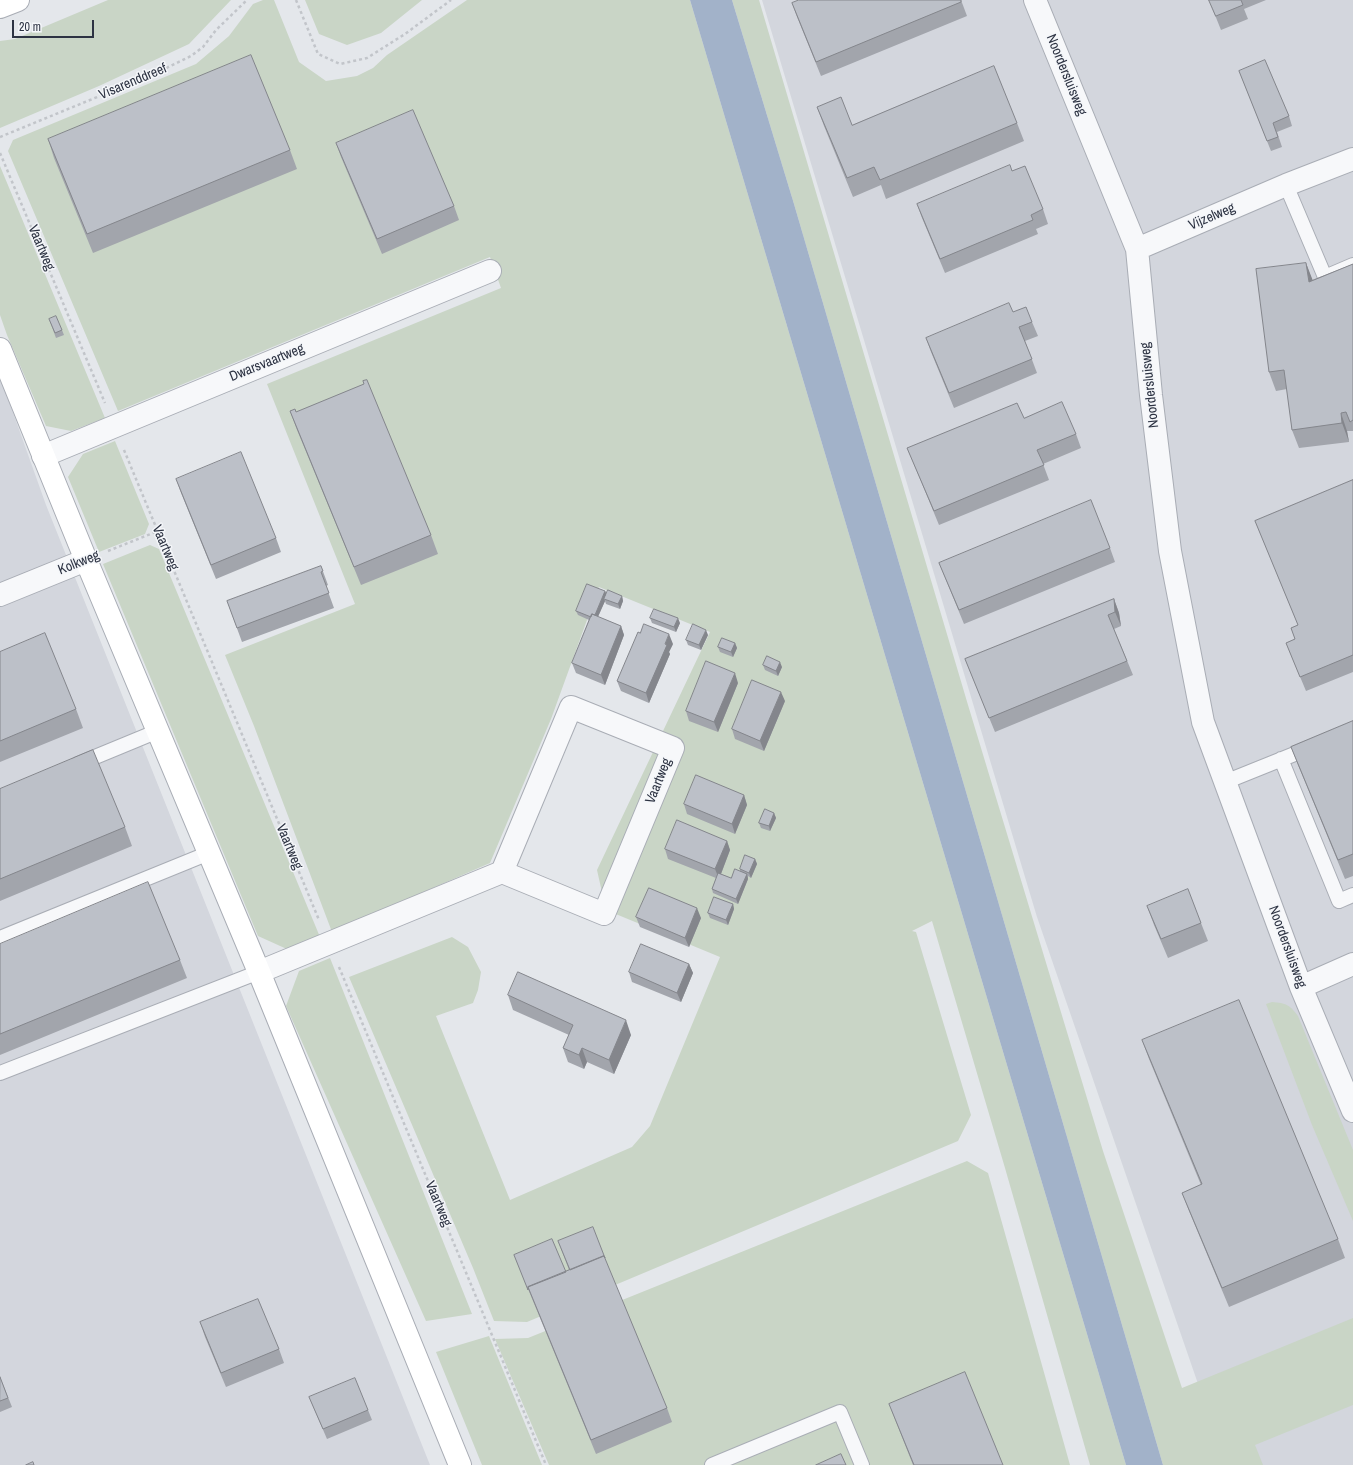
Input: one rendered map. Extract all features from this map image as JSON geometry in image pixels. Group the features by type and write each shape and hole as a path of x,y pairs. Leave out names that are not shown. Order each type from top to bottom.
{"street":[{"path":"0,7 18,0"},
{"name":"Noordersluisweg","path":"1035,0 1137,249 1151,395 1170,551 1203,722 1301,986 1353,1111"},
{"name":"Vijzelweg","path":"1137,249 1286,185 1353,159"},
{"name":"Dwarsvaartweg","path":"43,456 490,271"},
{"path":"0,349 86,560 259,972 460,1465"},
{"name":"Kolkweg","path":"0,595 86,560"},
{"name":"Vaartweg","path":"571,706 673,748 604,914 502,872 571,706"},
{"path":"259,972 502,872"},
{"path":"1301,986 1353,964"}],"lane":[{"path":"1286,185 1325,277 1353,265"},
{"path":"65,769 158,731"},
{"path":"1225,782 1324,742"},
{"path":"1281,759 1339,901 1353,895"},
{"path":"0,938 209,853"},
{"path":"0,1073 259,972"},
{"path":"712,1465 840,1412 862,1465"}],"path":[{"name":"Visarenddreef","path":"0,137 158,72 191,56 203,47 216,30 247,0"},
{"path":"296,0 318,54 340,64 367,58 405,34 451,0"},
{"name":"Vaartweg","path":"0,153 115,426 546,1465"},
{"name":"Kolkweg","path":"86,560 158,531"}],"shaded area":[{"path":"762,0 1353,0 1353,1465 1226,1465 1037,917"},
{"path":"0,376 46,505 430,1465 0,1465"}],"green space":[{"path":"108,0 231,0 189,44 99,86 0,128 0,41 15,39"},
{"path":"263,0 274,0 299,62 326,81 357,76 373,68 387,55 467,0 690,0 1126,1465 1090,1465 1005,1168 932,921 912,931 916,932 971,1115 958,1141 527,1322 494,1321 473,1268 349,977 452,937 468,947 481,972 478,990 473,1003 436,1016 510,1200 632,1147 650,1126 720,957 606,910 597,870 710,632 599,587 551,719 490,863 332,932 254,726 225,655 355,604 267,384 501,288 490,257 118,411 8,151 13,140 196,64 229,36 253,4"},
{"path":"305,0 422,0 381,33 347,45 319,34"},
{"path":"732,0 759,0 968,705 1103,1151 1182,1388 1353,1318 1353,1405 1255,1445 1263,1465 1163,1465 794,204"},
{"path":"0,166 105,418 71,431 46,426 0,315"},
{"path":"115,441 149,524 145,534 99,552 68,477 83,454"},
{"path":"150,545 159,549 320,937 289,950 258,936 103,564"},
{"path":"330,958 472,1314 426,1321 286,1006 299,971"},
{"path":"1272,1002 1287,1005 1293,1009 1298,1016 1353,1150 1353,1221 1312,1125 1266,1004"},
{"path":"967,1161 988,1173 1070,1465 549,1465 495,1339 528,1338"},
{"path":"489,1336 542,1465 482,1465 436,1352"}],"water":[{"path":"690,0 732,0 794,204 1163,1465 1126,1465"}],"building":[{"path":"799,0 961,0 961,2 816,62 792,3"},
{"path":"1209,0 1241,0 1243,5 1216,16"},
{"path":"251,55 290,150 87,234 48,139"},
{"path":"1265,60 1289,116 1273,123 1278,137 1267,141 1239,71"},
{"path":"994,66 1017,123 880,180 874,167 847,178 817,107 841,97 852,125"},
{"path":"413,110 454,206 377,239 336,143"},
{"path":"1010,165 1012,171 1025,166 1043,209 1031,215 1033,220 940,259 917,204"},
{"path":"1306,263 1309,282 1353,264 1353,420 1350,422 1346,412 1341,413 1342,423 1292,430 1284,370 1269,372 1256,269"},
{"path":"1009,303 1013,312 1026,307 1032,322 1019,327 1032,359 949,393 926,338"},
{"path":"56,316 62,330 55,333 49,319"},
{"path":"367,380 431,535 354,567 290,411 295,409 296,412 364,384 363,381"},
{"path":"1062,402 1076,434 1037,450 1044,465 934,511 907,448 1017,403 1024,418"},
{"path":"241,452 276,538 211,565 176,479"},
{"path":"1353,480 1353,655 1300,677 1286,643 1295,639 1291,628 1298,625 1255,521"},
{"path":"1091,500 1110,548 959,610 939,563"},
{"path":"321,566 323,571 321,572 329,593 237,628 227,601"},
{"path":"587,584 605,591 595,615 592,614 591,617 576,611"},
{"path":"608,590 622,596 618,604 604,599"},
{"path":"1114,599 1115,612 1108,615 1127,661 989,718 965,659"},
{"path":"654,609 678,618 674,627 650,618"},
{"path":"592,614 621,626 601,675 572,663"},
{"path":"644,624 669,634 665,644 667,645 646,693 617,681 638,632 640,633"},
{"path":"693,624 706,630 699,645 686,640"},
{"path":"45,633 76,709 0,741 0,652"},
{"path":"722,638 735,643 731,652 718,647"},
{"path":"767,656 780,662 776,671 763,665"},
{"path":"706,661 735,673 714,722 686,711"},
{"path":"752,680 781,692 760,741 732,729"},
{"path":"1353,721 1353,854 1338,860 1291,747"},
{"path":"93,750 125,827 0,879 0,789"},
{"path":"696,775 744,795 732,824 684,804"},
{"path":"765,809 774,813 769,826 759,823"},
{"path":"677,820 727,841 715,869 665,849"},
{"path":"745,855 755,859 749,873 740,869"},
{"path":"735,869 747,874 736,899 712,889 718,873 731,878"},
{"path":"148,882 180,960 0,1034 0,944"},
{"path":"649,888 697,908 685,938 636,917"},
{"path":"1188,889 1201,923 1161,939 1147,906"},
{"path":"714,897 733,904 726,920 708,913"},
{"path":"641,944 689,964 677,993 629,972"},
{"path":"518,972 626,1020 609,1060 582,1048 579,1055 563,1048 573,1025 508,995"},
{"path":"1239,1000 1338,1239 1222,1288 1182,1193 1202,1184 1142,1040"},
{"path":"593,1227 605,1258 604,1256 570,1270 558,1241"},
{"path":"552,1239 566,1272 528,1287 528,1290 514,1255"},
{"path":"604,1256 667,1408 591,1440 528,1287"},
{"path":"258,1299 279,1349 221,1373 200,1322"},
{"path":"965,1372 1003,1465 914,1465 889,1404"},
{"path":"0,1377 8,1398 0,1401"},
{"path":"355,1378 368,1410 323,1429 309,1397"},
{"path":"841,1454 846,1465 816,1465"},
{"path":"33,1462 34,1465 26,1465"}]}
